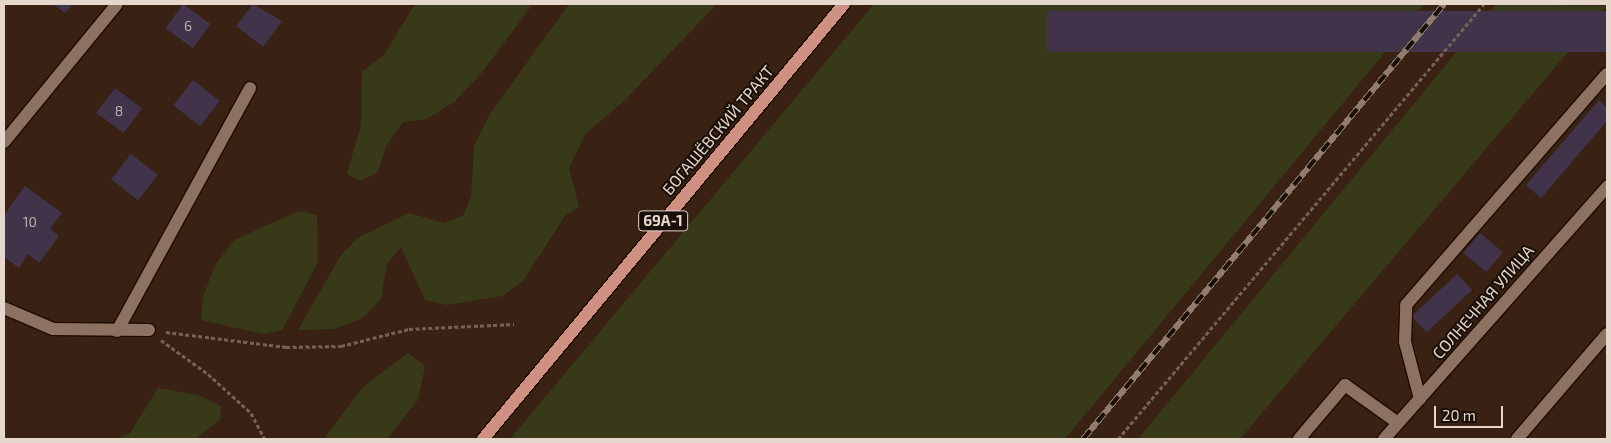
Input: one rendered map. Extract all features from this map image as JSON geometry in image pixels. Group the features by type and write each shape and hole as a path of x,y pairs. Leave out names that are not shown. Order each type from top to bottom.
{"main road":[{"name":"БОГАШЁВСКИЙ ТРАКТ","path":"483,439 844,4"}],"street":[{"path":"4,142 117,4"},
{"path":"1420,399 1405,342 1406,304 1607,74"},
{"path":"117,331 250,88"},
{"name":"СОЛНЕЧНАЯ УЛИЦА","path":"1384,439 1607,187"},
{"path":"4,308 53,329 149,330"},
{"path":"1517,439 1607,334"},
{"path":"1299,439 1346,385 1398,423"}],"path":[{"path":"1118,439 1484,4"},
{"path":"149,330 286,347 341,346 409,329 514,324"},
{"path":"149,330 250,413 265,439"}],"green space":[{"path":"415,4 533,4 480,75 454,102 427,119 403,122 386,146 378,172 360,181 347,174 361,125 362,72 384,55"},
{"path":"569,4 717,4 622,103 586,133 569,168 579,207 565,216 523,281 502,296 447,305 425,300 401,247 387,264 381,299 363,318 334,329 298,330 341,255 359,237 409,213 444,223 463,216 471,197 474,146 490,114"},
{"path":"874,4 1425,4 1065,439 510,439"},
{"path":"1496,4 1607,6 1240,439 1138,439"},
{"path":"299,211 317,215 318,262 282,330 263,334 201,320 203,297 215,265 234,240"},
{"path":"408,353 425,366 418,400 387,439 324,439 362,388"},
{"path":"158,388 198,395 221,406 220,419 196,439 117,439 130,433"}],"building":[{"path":"53,4 73,4 65,13"},
{"path":"183,4 211,24 193,48 165,28"},
{"path":"253,4 282,21 263,47 236,26"},
{"path":"1047,11 1607,11 1607,52 1047,52"},
{"path":"193,80 220,101 200,126 173,105"},
{"path":"115,88 142,108 123,133 96,113"},
{"path":"1599,100 1607,108 1607,121 1541,198 1526,185"},
{"path":"131,154 158,175 138,200 111,179"},
{"path":"25,186 62,213 50,229 59,236 39,263 28,254 19,268 4,257 4,215"},
{"path":"1480,233 1503,252 1486,272 1463,253"},
{"path":"1457,274 1472,290 1427,332 1412,316"}],"railway":[{"path":"1083,439 1444,4"}]}
